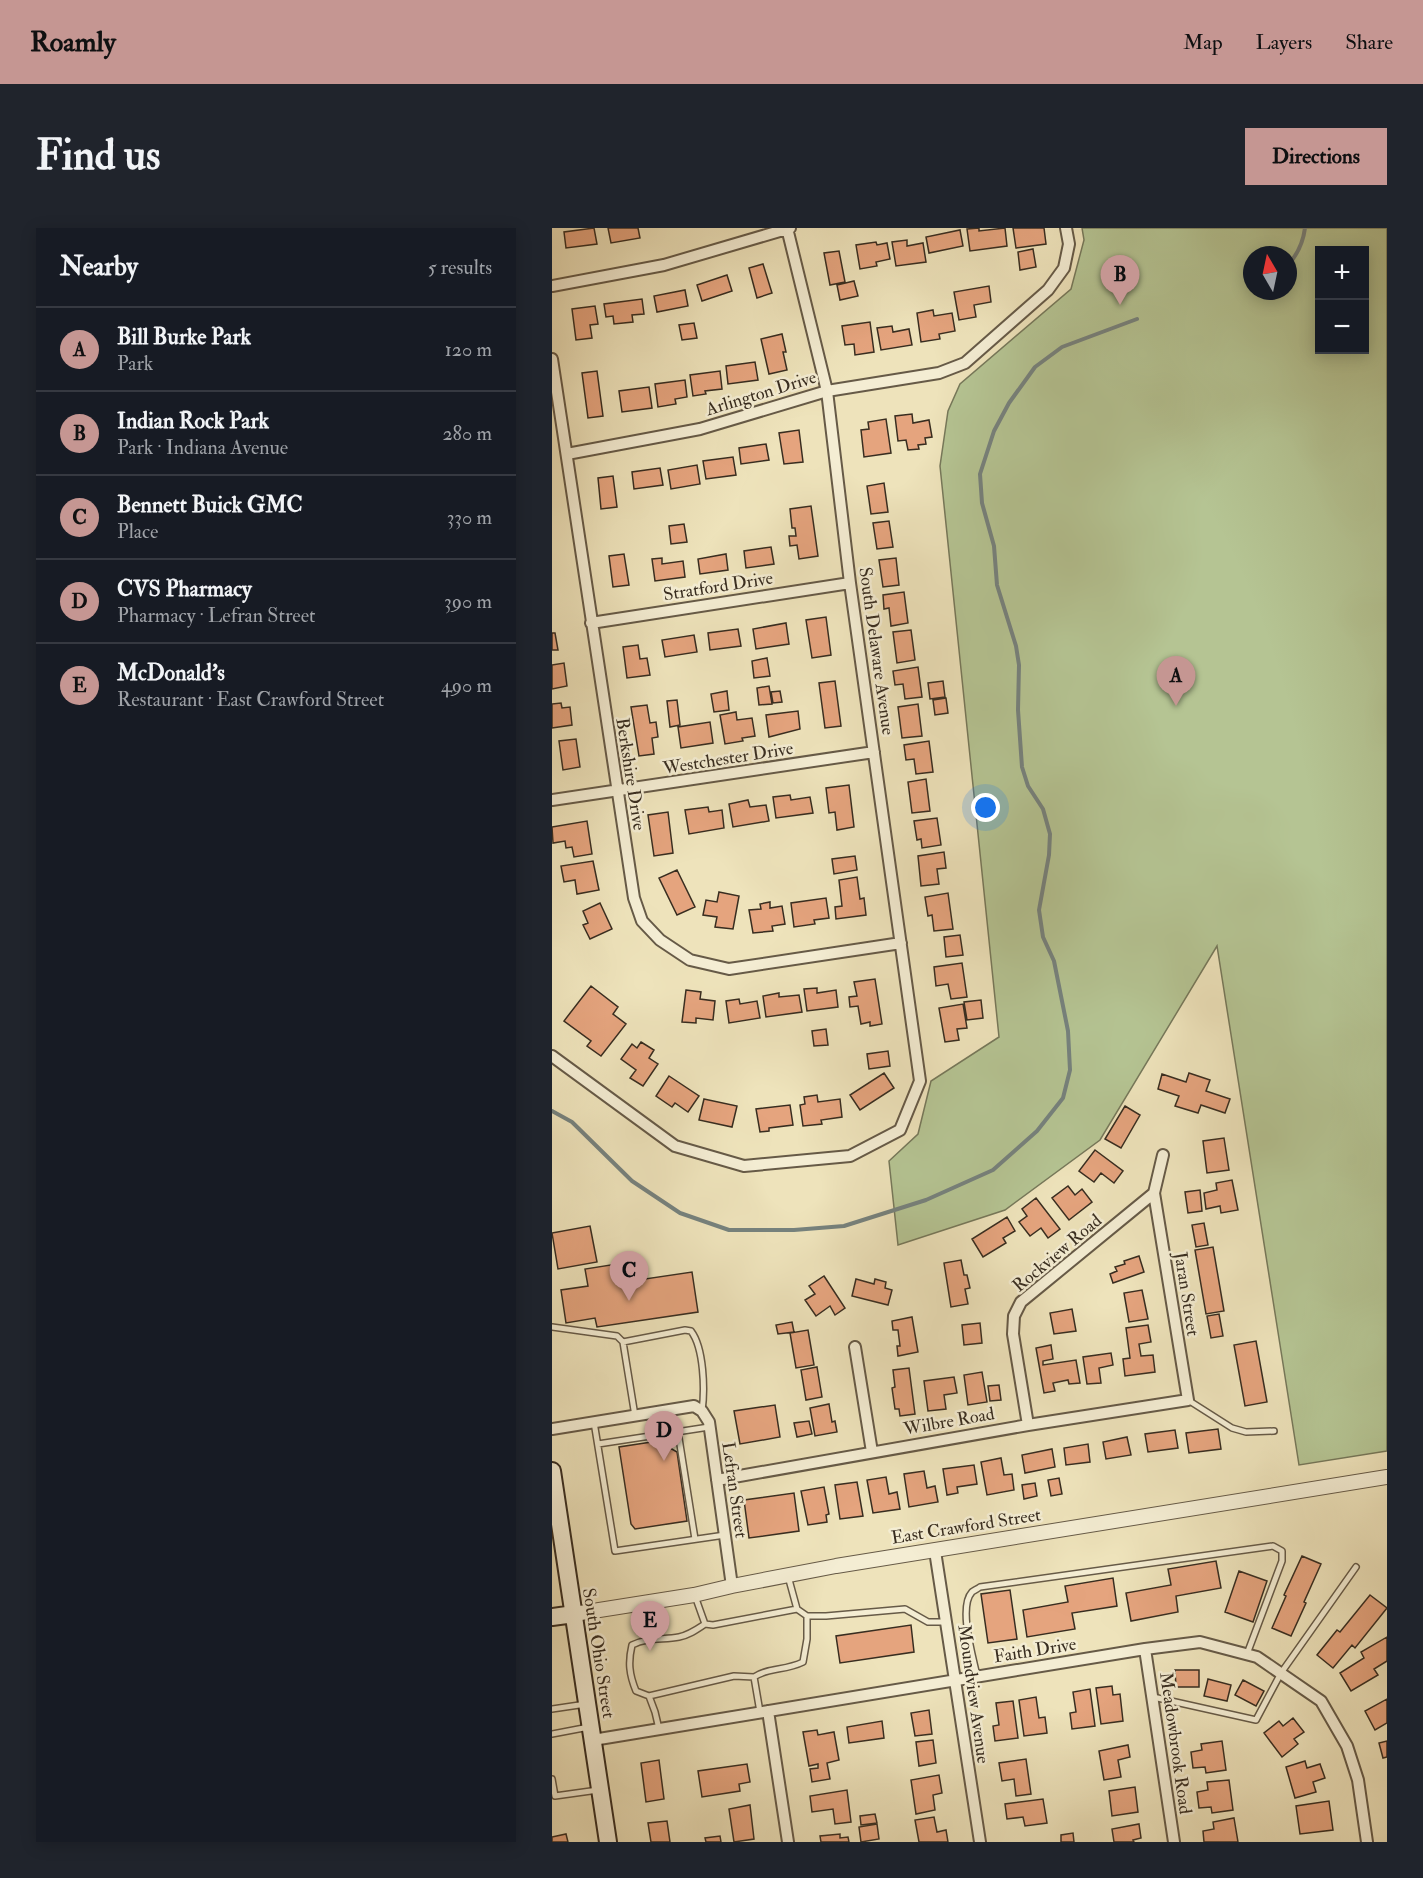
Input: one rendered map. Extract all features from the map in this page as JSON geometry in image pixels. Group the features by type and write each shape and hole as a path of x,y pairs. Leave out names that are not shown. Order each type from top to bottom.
{"main road":[{"name":"South Ohio Street","path":"552,1471 608,1842"},
{"name":"East Crawford Street","path":"552,1617 573,1614"}],"street":[{"path":"552,286 664,265 788,228"},
{"name":"South Delaware Avenue","path":"552,1056 675,1146 744,1166 850,1156 900,1130 920,1081 850,583 827,391 788,228"},
{"name":"Arlington Drive","path":"567,454 699,429 827,391 939,373 965,363 1048,290 1064,268 1069,244 1066,228"},
{"name":"Berkshire Drive","path":"552,359 634,898 642,921 660,940 690,960 729,969 901,943"},
{"name":"Stratford Drive","path":"591,622 850,583"},
{"name":"Westchester Drive","path":"552,800 874,752"},
{"path":"1154,1193 1163,1155"},
{"name":"Jaran Street","path":"1154,1193 1188,1400"},
{"name":"Rockview Road","path":"1028,1425 1013,1334 1014,1316 1021,1302 1154,1193"},
{"path":"855,1347 872,1452"},
{"name":"Wilbre Road","path":"717,1480 1028,1425 1188,1400"},
{"path":"552,1429 698,1409"},
{"name":"Lefran Street","path":"698,1409 709,1427 732,1586"},
{"name":"East Crawford Street","path":"573,1614 694,1595 788,1575 1387,1477"},
{"name":"Moundview Avenue","path":"935,1551 980,1842"},
{"name":"Faith Drive","path":"592,1733 659,1729 1145,1649 1200,1642 1257,1657 1321,1701 1347,1746 1358,1780 1367,1842"},
{"name":"Meadowbrook Road","path":"1145,1649 1174,1842"},
{"path":"764,1712 788,1842"}],"lane":[{"path":"552,1327 617,1336 623,1342 635,1416"},
{"path":"623,1342 685,1330 691,1331 696,1338 705,1395 698,1409"},
{"path":"1188,1400 1232,1428 1246,1432 1274,1431"},
{"path":"594,1422 615,1551 725,1535"},
{"path":"598,1444 709,1427"},
{"path":"678,1432 695,1539"},
{"path":"977,1677 966,1618 972,1591 980,1587 1273,1546 1282,1551 1282,1561 1247,1654"},
{"path":"1152,1697 1256,1720 1281,1674 1356,1567"},
{"path":"788,1575 797,1609 807,1616 905,1609 928,1622 947,1622"},
{"path":"694,1595 705,1624"},
{"path":"797,1609 713,1625 705,1624 679,1637 643,1639 632,1645 629,1659 631,1677 636,1690 649,1696 734,1676 754,1677 768,1671 791,1668 803,1662 807,1639 807,1616"},
{"path":"754,1677 764,1712"},
{"path":"649,1696 656,1712 659,1729"},
{"path":"552,1709 587,1704"},
{"path":"552,1734 592,1733"},
{"path":"552,1779 553,1796 600,1790"}],"green space":[{"path":"1082,228 1387,228 1387,1451 1299,1465 1217,946 1100,1140 1005,1210 898,1245 889,1161 918,1134 931,1081 999,1037 940,466 948,411 960,384 1071,289 1084,240"}],"building":[{"path":"594,228 597,244 566,248 564,232"},
{"path":"608,228 638,228 640,238 611,243"},
{"path":"979,228 979,231 1005,228 1007,246 970,251 967,229"},
{"path":"1013,228 1044,228 1046,244 1016,248"},
{"path":"960,230 963,246 929,253 926,237"},
{"path":"907,240 907,246 923,243 926,262 896,266 892,242"},
{"path":"876,242 877,245 887,243 890,259 876,262 877,266 860,269 856,245"},
{"path":"1033,249 1036,267 1020,270 1018,252"},
{"path":"839,251 845,282 830,285 824,253"},
{"path":"763,264 772,293 757,298 749,268"},
{"path":"727,275 732,291 702,301 697,285"},
{"path":"854,281 858,296 840,300 837,285"},
{"path":"989,286 991,302 974,305 976,317 959,320 954,292"},
{"path":"685,290 688,306 657,312 654,296"},
{"path":"642,299 644,314 632,315 633,322 614,324 613,316 606,317 604,304"},
{"path":"595,306 598,324 590,325 592,338 576,340 572,309"},
{"path":"933,310 934,316 952,313 955,331 939,334 940,339 921,342 917,313"},
{"path":"870,322 874,352 855,355 854,344 845,345 842,326"},
{"path":"694,323 697,338 682,340 679,325"},
{"path":"892,326 893,332 909,329 912,345 881,350 877,328"},
{"path":"782,334 787,370 769,374 761,339"},
{"path":"755,362 758,380 728,384 726,366"},
{"path":"597,371 603,416 588,418 582,373"},
{"path":"720,371 722,389 705,391 706,394 693,396 690,375"},
{"path":"685,380 687,397 675,399 676,404 658,407 655,384"},
{"path":"649,387 652,408 622,412 619,391"},
{"path":"912,414 913,423 929,420 932,437 925,438 926,444 918,445 919,449 908,450 906,440 898,441 895,416"},
{"path":"886,419 891,453 864,457 861,430 869,429 868,422"},
{"path":"799,430 803,462 784,464 779,433"},
{"path":"766,444 769,460 741,464 739,448"},
{"path":"733,457 736,475 706,479 703,461"},
{"path":"697,465 700,484 671,489 668,470"},
{"path":"660,468 663,485 634,489 632,472"},
{"path":"613,476 617,507 601,509 598,478"},
{"path":"884,483 888,512 871,514 867,486"},
{"path":"811,506 818,556 799,559 797,545 790,546 789,536 796,536 795,528 792,528 790,509"},
{"path":"889,521 893,547 877,549 873,523"},
{"path":"684,524 687,542 671,544 669,526"},
{"path":"771,547 774,564 746,568 744,551"},
{"path":"624,554 629,585 613,587 609,556"},
{"path":"726,554 728,570 700,574 698,559"},
{"path":"662,558 662,564 683,561 685,577 655,581 652,559"},
{"path":"896,558 899,585 883,587 879,560"},
{"path":"904,592 908,623 891,626 889,608 884,609 883,595"},
{"path":"826,617 831,655 812,658 806,620"},
{"path":"786,623 789,644 756,649 753,629"},
{"path":"738,629 741,646 710,650 708,633"},
{"path":"911,630 915,660 897,663 893,632"},
{"path":"552,633 555,633 558,650 552,650"},
{"path":"694,635 697,652 665,657 662,640"},
{"path":"638,645 640,659 647,658 650,675 627,678 623,647"},
{"path":"767,658 770,676 754,678 752,661"},
{"path":"564,663 567,686 552,689 552,665"},
{"path":"918,667 922,697 905,699 903,684 895,685 893,671"},
{"path":"835,681 841,726 825,728 819,683"},
{"path":"943,681 945,697 930,699 928,683"},
{"path":"769,686 772,704 759,705 757,688"},
{"path":"727,691 729,710 714,712 711,694"},
{"path":"780,691 782,702 773,703 771,692"},
{"path":"946,698 948,713 935,715 933,700"},
{"path":"677,700 680,725 670,727 667,701"},
{"path":"561,703 562,708 570,707 572,725 552,728 552,704"},
{"path":"918,704 922,736 902,738 898,707"},
{"path":"647,705 650,723 656,722 658,737 652,738 654,754 639,756 631,707"},
{"path":"798,711 800,729 769,737 766,715"},
{"path":"736,712 737,720 752,718 755,736 725,744 720,715"},
{"path":"710,722 713,743 681,748 678,727"},
{"path":"576,739 580,767 563,770 559,741"},
{"path":"929,741 933,772 916,774 914,759 906,760 904,745"},
{"path":"926,779 930,811 912,813 908,782"},
{"path":"849,785 854,827 837,830 835,812 829,813 826,788"},
{"path":"790,795 791,800 810,797 813,813 776,818 773,797"},
{"path":"748,800 750,807 766,805 769,821 733,827 729,804"},
{"path":"708,807 709,812 722,810 724,828 689,834 685,810"},
{"path":"668,812 673,853 654,856 648,815"},
{"path":"937,818 941,845 922,848 921,839 917,840 914,821"},
{"path":"587,821 592,854 574,857 572,847 566,848 565,841 553,843 552,827"},
{"path":"944,852 946,868 937,869 939,884 921,886 918,856"},
{"path":"855,856 857,870 834,874 832,859"},
{"path":"593,861 599,890 577,894 575,880 564,882 561,866"},
{"path":"677,870 695,907 677,915 659,878"},
{"path":"857,877 860,899 864,898 866,915 836,919 835,907 842,906 839,880"},
{"path":"719,892 739,896 733,929 715,927 717,917 703,915 706,900 717,902"},
{"path":"948,893 953,929 934,931 932,915 928,916 925,897"},
{"path":"826,898 829,918 814,920 815,924 794,927 791,903"},
{"path":"770,902 770,908 782,906 785,924 772,926 773,931 753,933 749,910 761,909 760,904"},
{"path":"600,903 612,929 590,939 583,925 588,923 583,911"},
{"path":"960,935 963,955 946,957 944,937"},
{"path":"962,963 967,997 951,999 948,984 936,986 934,967"},
{"path":"875,979 882,1024 870,1026 870,1022 861,1024 858,1006 850,1007 849,997 857,996 854,982"},
{"path":"591,986 618,1007 613,1014 626,1024 601,1056 587,1046 591,1041 564,1021"},
{"path":"817,988 817,993 836,990 838,1007 807,1011 804,989"},
{"path":"686,990 701,992 700,999 715,1001 713,1020 696,1018 696,1023 682,1022"},
{"path":"779,993 779,997 799,995 802,1012 766,1017 763,996"},
{"path":"739,999 740,1004 757,1001 760,1018 729,1023 726,1001"},
{"path":"981,1000 983,1018 967,1020 964,1002"},
{"path":"963,1004 967,1028 957,1029 959,1040 945,1042 939,1008"},
{"path":"826,1029 828,1045 814,1046 812,1031"},
{"path":"641,1042 654,1050 649,1058 658,1064 643,1086 630,1078 636,1070 621,1059 632,1044 637,1048"},
{"path":"888,1051 890,1066 869,1069 867,1054"},
{"path":"884,1073 894,1088 860,1110 850,1095"},
{"path":"1189,1073 1210,1080 1206,1091 1230,1099 1225,1113 1201,1105 1198,1113 1175,1106 1179,1096 1158,1089 1162,1074 1186,1082"},
{"path":"669,1076 699,1096 688,1112 675,1103 672,1107 656,1096"},
{"path":"817,1095 818,1102 840,1099 842,1117 821,1120 822,1124 803,1126 800,1105 805,1104 804,1097"},
{"path":"704,1099 737,1106 732,1127 699,1120"},
{"path":"790,1105 793,1125 769,1128 769,1131 760,1132 756,1109"},
{"path":"1125,1106 1140,1115 1121,1148 1105,1139"},
{"path":"1224,1138 1229,1170 1207,1173 1203,1141"},
{"path":"1095,1150 1123,1171 1114,1183 1101,1173 1094,1182 1079,1171"},
{"path":"1232,1180 1238,1210 1221,1213 1220,1206 1206,1209 1204,1193 1217,1190 1216,1183"},
{"path":"1068,1186 1075,1195 1082,1189 1092,1202 1069,1220 1052,1198"},
{"path":"1200,1190 1202,1211 1188,1213 1185,1192"},
{"path":"1036,1198 1060,1229 1048,1238 1041,1228 1030,1236 1019,1222 1027,1216 1022,1209"},
{"path":"1007,1217 1015,1231 1003,1238 1006,1243 983,1257 972,1239"},
{"path":"1204,1223 1208,1245 1196,1247 1192,1225"},
{"path":"590,1226 597,1262 558,1269 552,1233"},
{"path":"1213,1247 1224,1311 1206,1314 1195,1250"},
{"path":"1139,1256 1144,1272 1113,1283 1110,1274 1117,1271 1115,1267"},
{"path":"961,1260 970,1288 965,1289 968,1304 951,1307 944,1263"},
{"path":"623,1263 625,1282 692,1272 698,1312 597,1327 595,1318 566,1323 561,1290 588,1286 585,1269"},
{"path":"824,1276 845,1308 835,1315 830,1306 816,1316 805,1300 815,1294 809,1286"},
{"path":"856,1279 874,1284 875,1279 886,1282 885,1288 892,1290 888,1305 852,1296"},
{"path":"1142,1290 1148,1319 1129,1322 1124,1293"},
{"path":"1072,1309 1076,1331 1054,1334 1050,1313"},
{"path":"1219,1314 1223,1336 1211,1338 1207,1316"},
{"path":"912,1317 918,1352 898,1356 897,1346 900,1346 898,1330 893,1330 892,1321"},
{"path":"792,1322 794,1332 778,1334 776,1325"},
{"path":"980,1323 982,1343 964,1345 962,1325"},
{"path":"1148,1325 1151,1342 1139,1344 1141,1356 1153,1355 1155,1372 1125,1376 1123,1359 1130,1358 1126,1328"},
{"path":"808,1330 814,1365 796,1368 790,1333"},
{"path":"1256,1341 1267,1402 1245,1406 1234,1345"},
{"path":"1051,1345 1053,1359 1043,1361 1043,1365 1076,1360 1080,1383 1069,1384 1068,1380 1053,1383 1055,1391 1044,1393 1036,1348"},
{"path":"1111,1353 1113,1365 1099,1368 1101,1383 1087,1384 1083,1357"},
{"path":"817,1367 822,1397 806,1400 801,1370"},
{"path":"909,1368 915,1414 900,1416 899,1409 895,1409 892,1388 895,1387 893,1370"},
{"path":"982,1372 987,1402 968,1405 964,1375"},
{"path":"954,1377 957,1393 944,1395 946,1409 928,1411 924,1381"},
{"path":"999,1385 1001,1400 990,1401 988,1386"},
{"path":"829,1404 832,1422 835,1421 837,1432 815,1436 810,1408"},
{"path":"775,1405 780,1437 740,1444 734,1411"},
{"path":"809,1421 812,1434 797,1437 794,1423"},
{"path":"1218,1429 1221,1449 1189,1453 1186,1433"},
{"path":"1175,1430 1178,1448 1148,1452 1145,1434"},
{"path":"1127,1437 1131,1455 1106,1459 1103,1442"},
{"path":"658,1441 677,1452 687,1521 635,1529 631,1524 619,1447"},
{"path":"1088,1444 1090,1462 1066,1465 1064,1448"},
{"path":"1052,1449 1055,1467 1025,1473 1022,1455"},
{"path":"1001,1458 1004,1475 1012,1474 1014,1490 987,1495 981,1462"},
{"path":"974,1465 977,1484 957,1487 958,1493 947,1495 943,1469"},
{"path":"924,1471 927,1488 935,1486 938,1502 909,1507 904,1474"},
{"path":"886,1477 889,1494 897,1492 900,1509 873,1513 867,1480"},
{"path":"1059,1478 1062,1494 1051,1496 1048,1480"},
{"path":"857,1482 863,1516 840,1519 835,1485"},
{"path":"1035,1483 1037,1496 1024,1499 1022,1485"},
{"path":"824,1487 829,1514 826,1515 827,1522 808,1525 801,1491"},
{"path":"794,1493 799,1531 749,1538 744,1500"},
{"path":"1302,1556 1321,1564 1291,1636 1272,1628"},
{"path":"1216,1561 1221,1588 1176,1596 1178,1612 1131,1621 1126,1593 1171,1585 1168,1569"},
{"path":"1239,1571 1267,1581 1253,1622 1225,1612"},
{"path":"1113,1578 1117,1606 1072,1613 1075,1629 1027,1637 1023,1610 1068,1602 1065,1586"},
{"path":"1010,1590 1017,1639 988,1643 981,1594"},
{"path":"1370,1595 1387,1608 1355,1648 1352,1645 1333,1668 1317,1655 1337,1630 1340,1632"},
{"path":"911,1625 914,1652 840,1663 836,1636"},
{"path":"1387,1637 1387,1661 1374,1669 1378,1675 1351,1691 1340,1673 1364,1658 1361,1652"},
{"path":"1175,1670 1199,1670 1199,1687 1176,1687"},
{"path":"1208,1679 1231,1685 1227,1701 1204,1696"},
{"path":"1243,1680 1264,1691 1256,1706 1235,1695"},
{"path":"1112,1686 1113,1695 1120,1694 1123,1721 1101,1724 1096,1688"},
{"path":"1090,1689 1095,1726 1072,1729 1070,1713 1076,1712 1073,1692"},
{"path":"1036,1697 1039,1718 1045,1717 1047,1733 1024,1736 1019,1700"},
{"path":"1387,1699 1387,1723 1375,1730 1365,1711"},
{"path":"1013,1701 1018,1738 995,1741 993,1726 999,1725 996,1703"},
{"path":"929,1710 932,1734 915,1736 911,1713"},
{"path":"1293,1718 1304,1732 1294,1739 1298,1744 1282,1757 1264,1733 1279,1721 1283,1726"},
{"path":"882,1721 884,1738 849,1743 847,1727"},
{"path":"817,1730 818,1735 834,1732 839,1760 827,1763 830,1779 812,1782 810,1769 818,1768 818,1764 809,1766 803,1732"},
{"path":"933,1740 936,1763 919,1766 916,1742"},
{"path":"1222,1741 1226,1770 1206,1773 1205,1767 1193,1768 1191,1752 1202,1750 1201,1744"},
{"path":"1387,1741 1387,1757 1383,1758 1379,1743"},
{"path":"1128,1745 1130,1757 1118,1760 1121,1777 1104,1780 1099,1751"},
{"path":"1026,1759 1031,1794 1016,1796 1014,1779 1002,1781 999,1763"},
{"path":"659,1760 664,1799 646,1802 641,1763"},
{"path":"1305,1761 1307,1768 1320,1764 1325,1778 1313,1782 1316,1792 1295,1798 1286,1767"},
{"path":"747,1764 750,1782 739,1784 740,1791 702,1797 698,1771"},
{"path":"939,1775 942,1793 933,1795 935,1810 916,1814 911,1780"},
{"path":"1229,1780 1233,1810 1212,1813 1211,1807 1199,1808 1197,1792 1208,1790 1207,1782"},
{"path":"1135,1787 1138,1812 1112,1816 1109,1791"},
{"path":"847,1790 851,1822 835,1824 833,1809 812,1812 810,1796"},
{"path":"1043,1799 1047,1823 1025,1826 1023,1817 1007,1819 1005,1804"},
{"path":"1329,1801 1333,1830 1300,1834 1296,1806"},
{"path":"750,1805 754,1839 734,1842 729,1809"},
{"path":"875,1814 877,1823 861,1825 860,1816"},
{"path":"934,1817 937,1832 946,1830 948,1842 919,1842 915,1820"},
{"path":"1234,1818 1238,1842 1204,1842 1203,1831 1214,1829 1213,1822"},
{"path":"667,1821 670,1842 651,1842 648,1823"},
{"path":"877,1824 879,1839 861,1842 859,1827"},
{"path":"1139,1824 1141,1838 1133,1840 1134,1842 1114,1842 1112,1829"},
{"path":"1073,1833 1074,1842 1061,1842 1061,1835"},
{"path":"566,1834 568,1842 552,1842 552,1837"},
{"path":"840,1834 840,1838 848,1837 849,1842 821,1842 820,1836"},
{"path":"720,1836 721,1842 706,1842 705,1838"}],"waterway":[{"path":"1297,253 1305,228"},
{"path":"552,1111 572,1122 632,1181 680,1213 729,1230 794,1230 844,1226 926,1200 993,1170 1037,1131 1063,1098 1070,1070 1068,1031 1054,961 1043,937 1039,910 1049,855 1050,834 1043,809 1028,786 1022,767 1018,710 1019,665 1016,646 997,585 994,546 982,503 980,474 994,431 1009,403 1035,367 1062,347 1137,319"}],"place":[{"name":"Indian Rock Park","path":"1120,305"},
{"name":"Bill Burke Park","path":"1176,706"},
{"name":"Bennett Buick GMC","path":"629,1301"},
{"name":"CVS Pharmacy","path":"664,1461"},
{"name":"McDonald's","path":"650,1651"}]}
